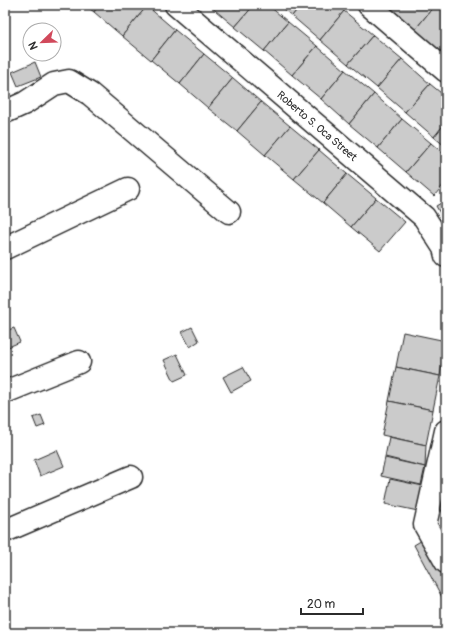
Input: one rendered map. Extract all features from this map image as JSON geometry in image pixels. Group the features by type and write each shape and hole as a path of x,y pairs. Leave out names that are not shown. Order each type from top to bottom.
{"street":[{"name":"Roberto S. Oca Street","path":"176,5 424,217 445,251"},
{"path":"369,5 446,71"},
{"path":"5,112 25,103 54,84 69,81 90,94 228,212"},
{"path":"5,248 128,189"},
{"path":"5,392 79,362"},
{"path":"446,431 425,525 446,562"},
{"path":"5,531 131,477"}],"building":[{"path":"85,5 99,5 94,12"},
{"path":"99,5 147,6 122,36 94,12"},
{"path":"209,5 254,5 235,27"},
{"path":"254,5 268,5 288,22 264,51 235,27"},
{"path":"278,5 301,5 292,16"},
{"path":"301,5 337,5 344,11 320,40 292,16"},
{"path":"387,5 435,5 414,31 385,7"},
{"path":"435,5 446,5 446,49 441,55 414,31"},
{"path":"147,6 175,30 151,60 122,36"},
{"path":"344,11 373,35 348,64 320,40"},
{"path":"288,22 317,46 292,75 264,51"},
{"path":"175,30 204,54 180,84 151,60"},
{"path":"373,35 402,59 377,88 348,64"},
{"path":"317,46 345,70 321,99 292,75"},
{"path":"204,54 233,78 208,108 180,84"},
{"path":"402,59 430,84 405,112 377,88"},
{"path":"35,62 41,77 18,86 12,72"},
{"path":"345,70 374,94 349,124 321,99"},
{"path":"233,78 261,102 237,131 208,108"},
{"path":"430,84 446,97 446,122 434,137 405,112"},
{"path":"374,94 402,119 378,148 349,124"},
{"path":"261,102 290,126 265,155 237,131"},
{"path":"402,119 431,143 406,172 378,148"},
{"path":"446,122 446,147 434,137"},
{"path":"290,126 319,150 294,179 265,155"},
{"path":"431,143 446,156 446,182 434,196 406,172"},
{"path":"319,150 347,174 323,203 294,179"},
{"path":"347,174 376,198 351,227 323,203"},
{"path":"376,198 405,222 380,251 351,227"},
{"path":"446,200 446,224 436,206"},
{"path":"192,327 199,341 190,347 182,332"},
{"path":"14,328 20,342 6,348 5,331"},
{"path":"403,332 446,341 440,376 396,367"},
{"path":"177,354 187,375 174,381 164,360"},
{"path":"243,367 251,381 231,392 223,377"},
{"path":"396,367 440,376 433,410 389,401"},
{"path":"389,401 433,410 426,445 382,435"},
{"path":"41,415 45,425 37,428 33,418"},
{"path":"389,437 426,445 425,467 385,457"},
{"path":"57,450 64,466 40,476 34,460"},
{"path":"385,458 425,467 421,485 381,476"},
{"path":"390,479 423,486 418,511 385,504"},
{"path":"446,496 446,517 445,518 437,501"},
{"path":"424,539 446,580 446,600 444,601 414,545"}]}
